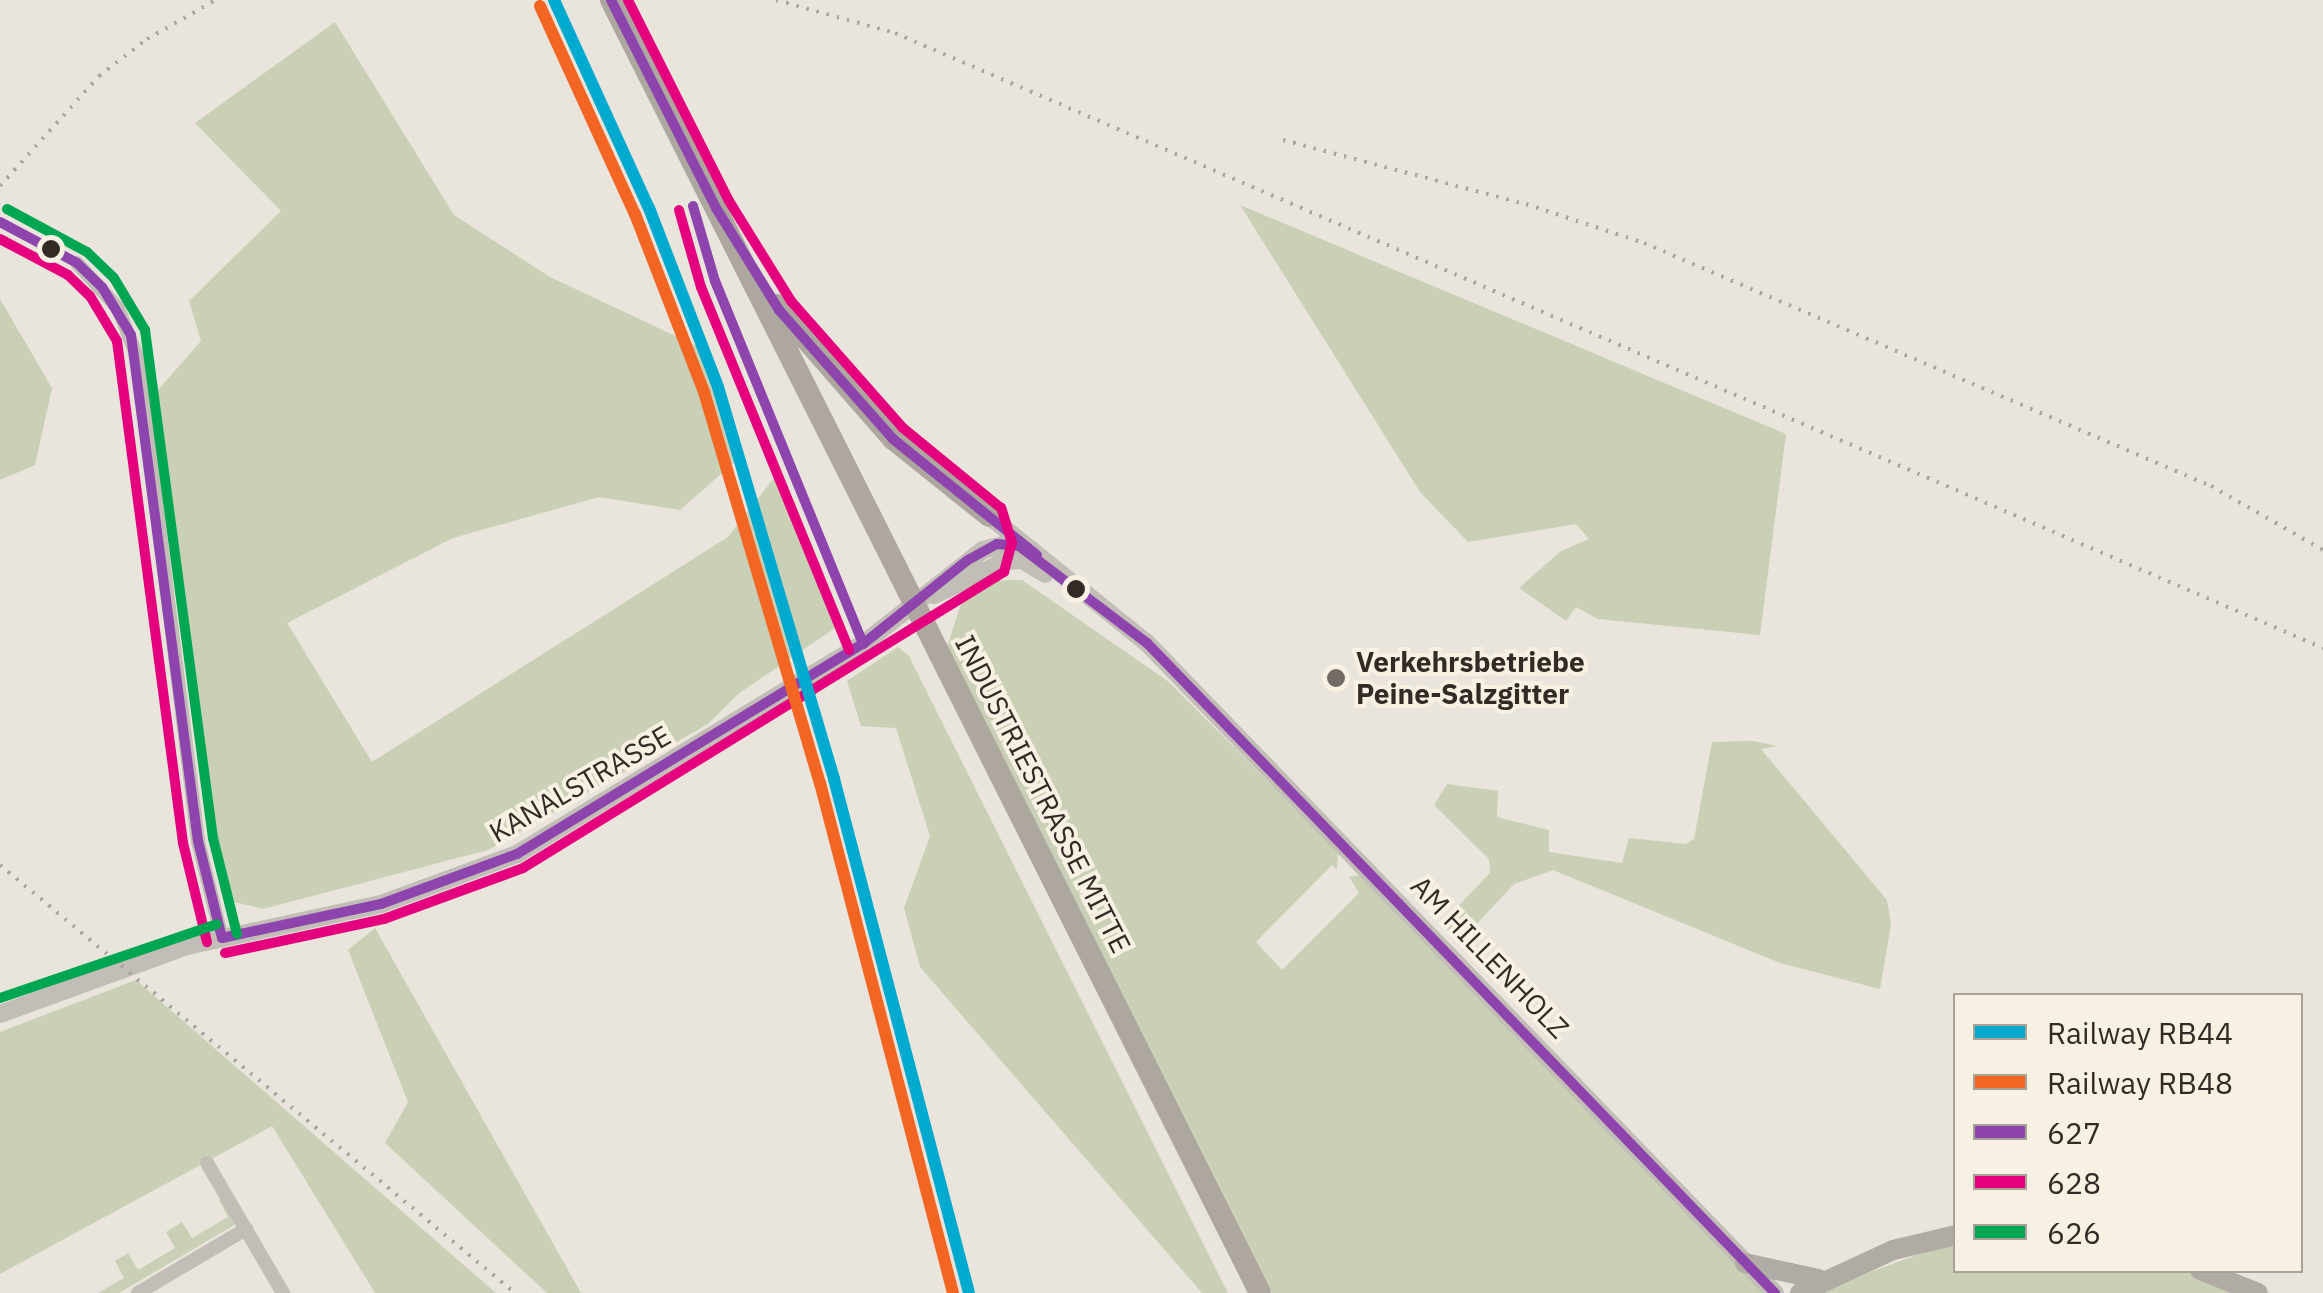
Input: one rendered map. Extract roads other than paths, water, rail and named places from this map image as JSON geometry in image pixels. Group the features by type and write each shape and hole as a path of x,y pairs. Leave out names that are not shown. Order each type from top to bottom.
{"highway":[{"name":"INDUSTRIESTRASSE MITTE","path":"611,0 1260,1293"},
{"path":"716,208 779,310 826,370 893,439 988,516"}],"main road":[{"path":"1800,1293 1818,1280 1953,1236"},
{"path":"1745,1263 1818,1280"},
{"path":"2208,1273 2258,1293"}],"street":[{"path":"77,263 118,308 138,359 193,807 222,938"},
{"path":"988,516 997,544 990,566"},
{"name":"AM HILLENHOLZ","path":"988,516 1162,661 1775,1293"},
{"path":"997,544 1030,548"},
{"name":"KANALSTRASSE","path":"0,1014 222,938 381,904 517,854 760,710 924,599 968,560 997,544"},
{"name":"AM HILLENHOLZ","path":"990,566 1032,564 1162,661"},
{"name":"KANALSTRASSE","path":"924,599 990,566"},
{"path":"207,1163 283,1293"},
{"path":"138,1293 246,1229"}],"railway":[{"path":"0,186 99,76 147,39 216,0"},
{"path":"776,0 895,33 2323,648"},
{"path":"1283,140 1526,204 1644,243 2211,486 2323,550"},
{"path":"0,865 515,1293"}],"rail line":[{"name":"RB44","path":"554,0 649,208 718,387 834,779 969,1293"},
{"name":"RB48","path":"540,6 635,214 704,392 820,783 953,1293"}],"place":[{"name":"Verkehrsbetriebe Peine-Salzgitter","path":"1336,678"}]}
